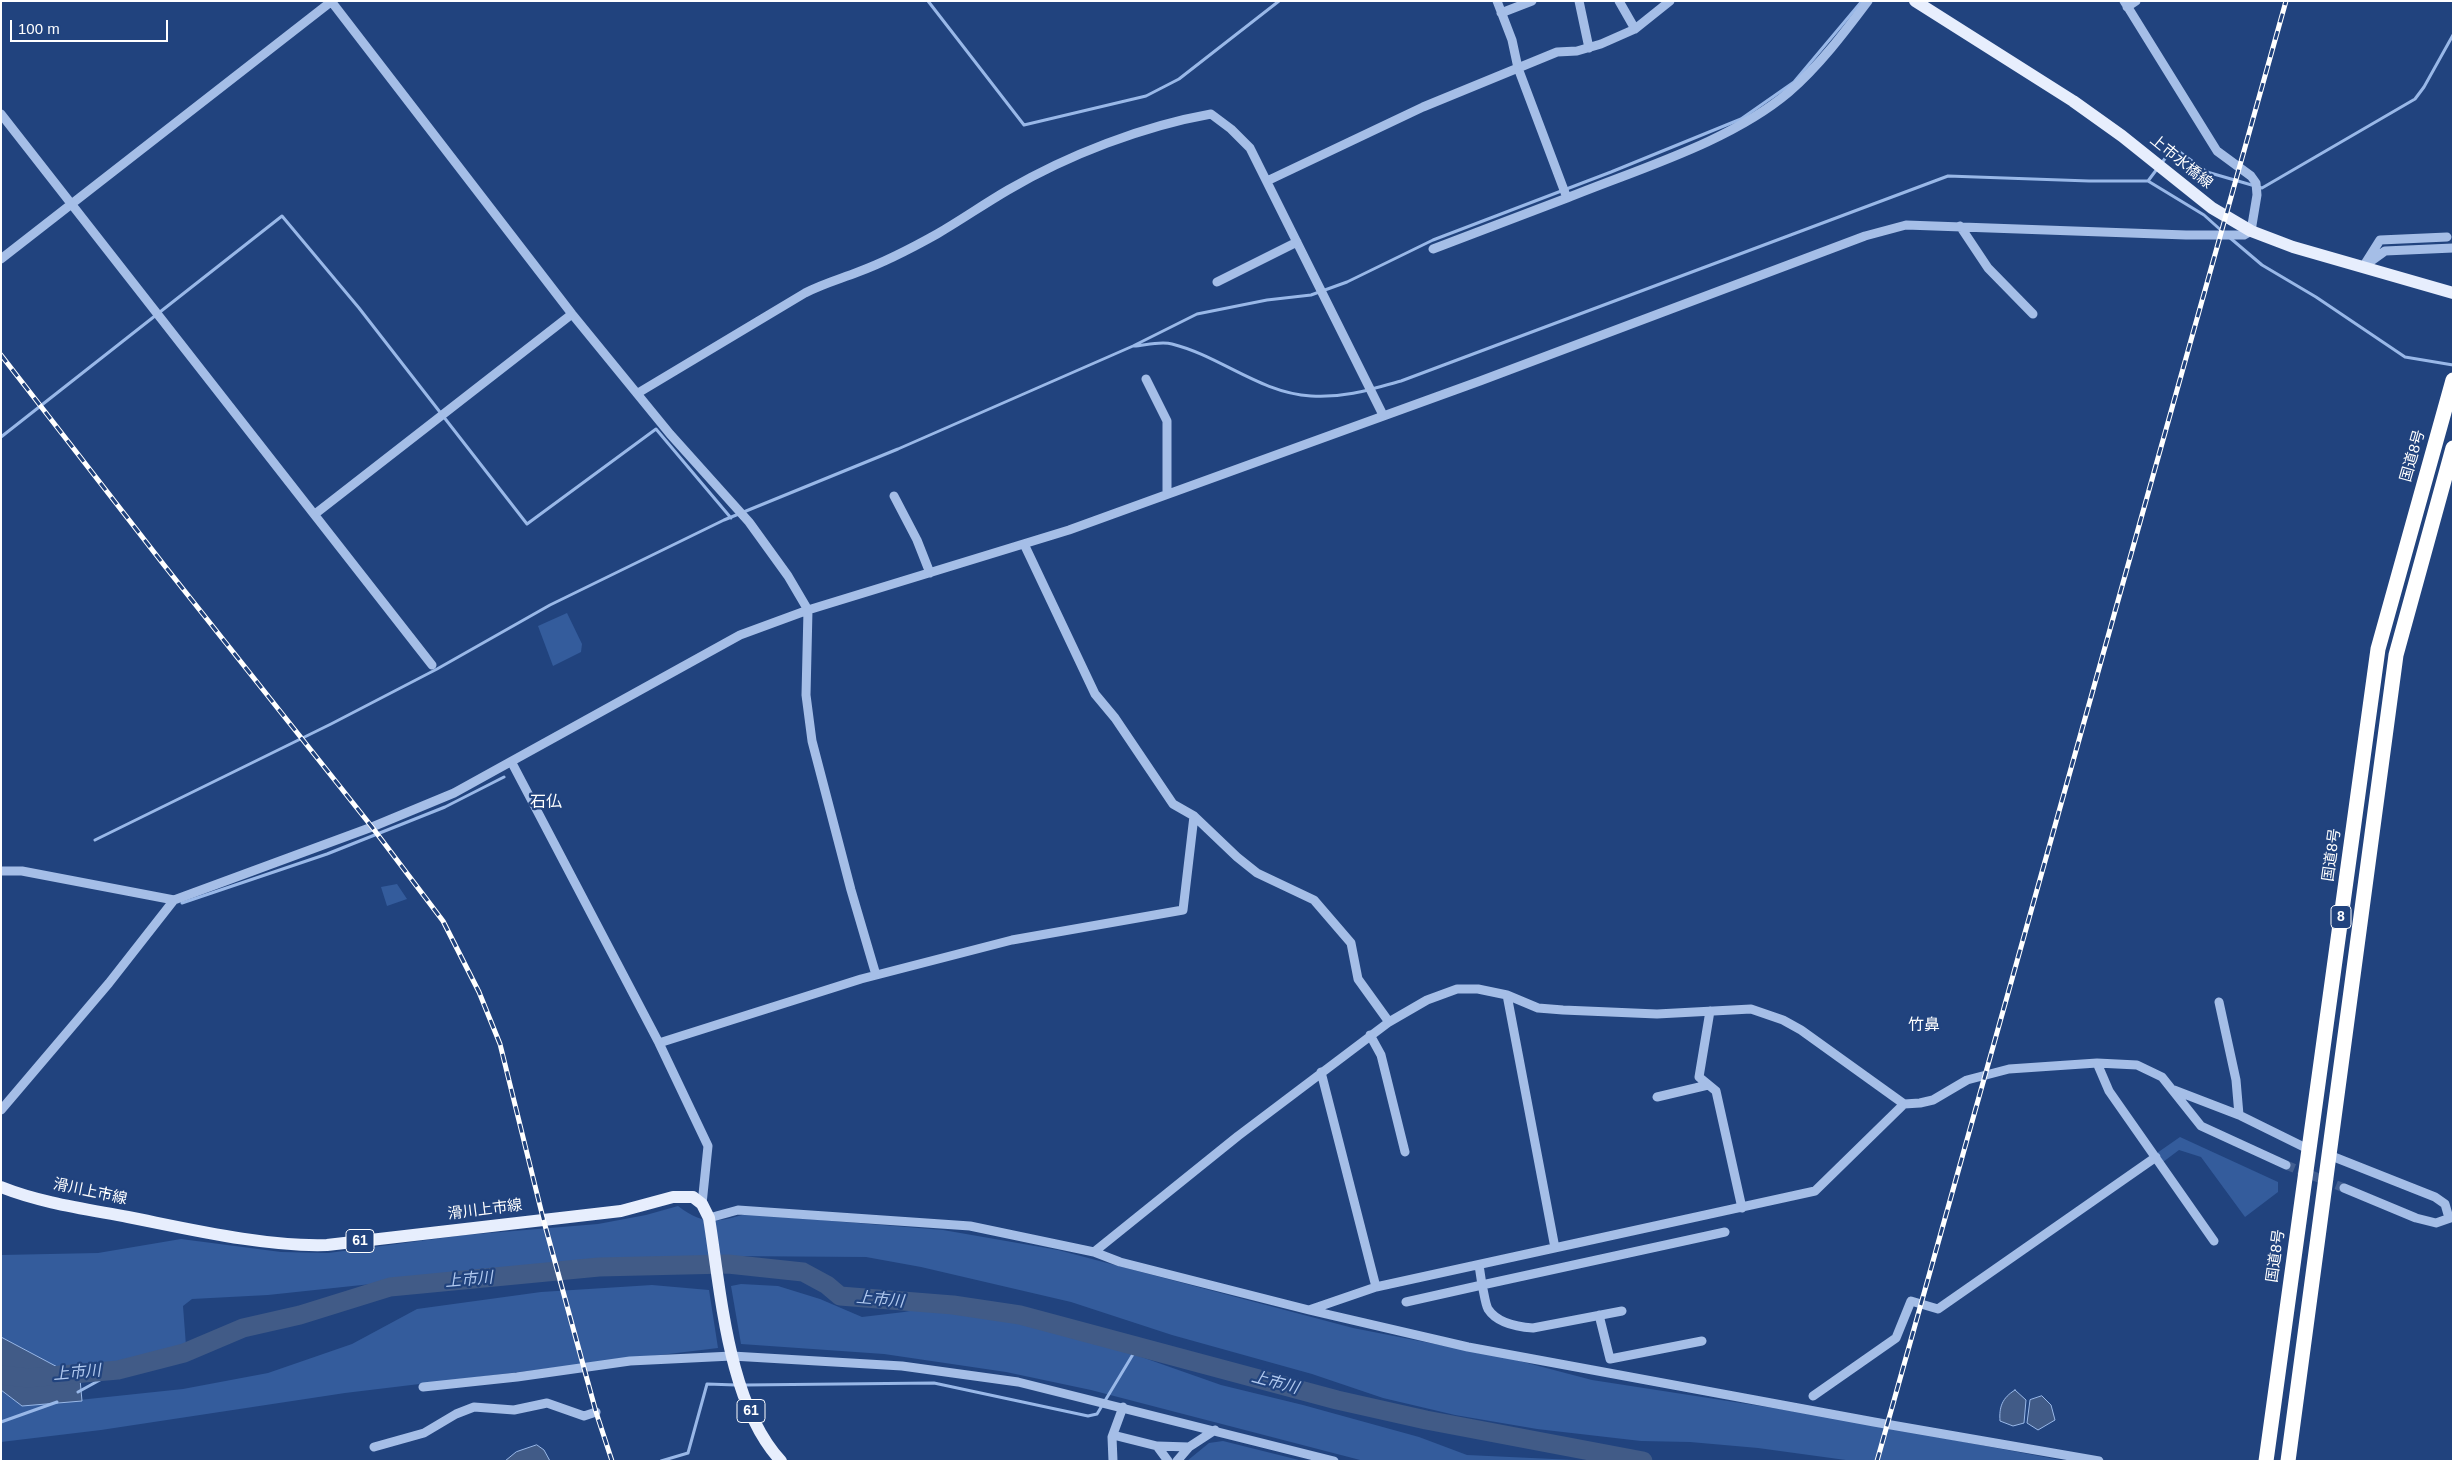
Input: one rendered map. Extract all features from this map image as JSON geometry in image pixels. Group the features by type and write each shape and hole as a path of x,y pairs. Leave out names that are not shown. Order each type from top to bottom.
{"highway":[{"name":"国道8号","path":"2266,1461 2378,649 2453,380"},
{"name":"8","path":"2288,1461 2396,654 2453,448"}],"main road":[{"name":"上市水橋線","path":"1915,1 2073,101 2122,136 2212,208 2251,232 2292,247 2453,293"},
{"name":"滑川上市線","path":"1,1187 14,1193 105,1212 188,1228 302,1246 328,1245 621,1211 673,1197 693,1197 702,1204"},
{"name":"61","path":"702,1204 709,1218 732,1356 745,1400 774,1454 781,1461"}],"street":[{"path":"1,259 332,1 572,314 670,434 749,522 788,576 808,610 806,695 812,741 850,890 876,975"},
{"path":"1497,1 1512,40 1518,68 1567,198"},
{"path":"1501,13 1532,1"},
{"path":"1580,1 1589,48"},
{"path":"1619,1 1635,28"},
{"path":"1266,181 1423,107 1557,52 1577,52 1635,28 1670,1"},
{"path":"1433,249 1717,138 1763,111 1788,92 1825,56 1868,1"},
{"path":"1,871 22,871 174,900 381,823 454,793 740,635 808,610 1024,544 1167,494 1383,414 1480,381 1865,236 1906,225 2186,235 2244,235 2251,232 2257,195 2256,183 2251,176 2217,151 2126,4 2136,1"},
{"path":"1,114 432,665"},
{"path":"638,393 805,293 825,283 860,272 936,234 1010,189 1055,167 1139,132 1176,121 1211,114 1231,129 1250,148 1383,414"},
{"path":"1960,226 1988,268 2033,314"},
{"path":"2363,267 2380,240 2447,237"},
{"path":"1217,282 1297,242"},
{"path":"2363,267 2385,251 2453,248"},
{"path":"315,514 572,314"},
{"path":"1146,379 1167,421 1167,494"},
{"path":"894,496 917,540 930,573"},
{"path":"1024,544 1095,694 1115,718 1173,804 1194,816 1237,857 1257,873 1314,900 1351,943 1358,979 1388,1022"},
{"path":"512,762 659,1043 708,1146 702,1204"},
{"path":"659,1043 876,975 1012,940 1183,910 1194,816"},
{"path":"1,1110 109,983 174,900"},
{"path":"1094,1252 1370,1035 1388,1022 1427,1000 1457,989 1478,989 1507,995 1538,1008 1555,1010 1656,1014 1751,1009 1782,1020 1801,1030 1904,1104 1933,1100 1967,1080 2009,1069 2097,1063 2137,1065 2162,1077 2201,1126 2286,1165"},
{"path":"1507,995 1555,1248"},
{"path":"2219,1002 2236,1080 2239,1115"},
{"path":"1710,1011 1699,1077 1716,1091 1742,1208"},
{"path":"1370,1035 1381,1055 1405,1152"},
{"path":"2097,1063 2109,1091 2214,1241"},
{"path":"1321,1072 1376,1288"},
{"path":"1657,1097 1708,1085"},
{"path":"2174,1090 2239,1115 2308,1149"},
{"path":"1309,1310 1376,1288 1815,1191 1904,1104"},
{"path":"2329,1155 2435,1197 2445,1204 2451,1218 2436,1223 2416,1218 2344,1188"},
{"path":"1813,1396 1896,1338 1910,1301 1938,1309 2156,1157"},
{"path":"709,1218 738,1210 970,1226 1094,1252 1120,1262 1309,1310 1487,1350 1874,1422 2099,1461"},
{"path":"1406,1302 1725,1232"},
{"path":"1479,1265 1488,1309 1499,1319 1519,1327 1533,1328 1622,1311"},
{"path":"1599,1315 1610,1359 1702,1341"},
{"path":"423,1388 630,1361 732,1356 902,1366 1018,1382 1334,1461"},
{"path":"374,1447 424,1433 456,1414 474,1407 514,1410 547,1403 584,1416 596,1412"},
{"path":"1113,1461 1113,1435 1123,1408"},
{"path":"1177,1461 1189,1447 1215,1430"},
{"path":"1113,1435 1157,1446 1189,1447"},
{"path":"1157,1446 1168,1461"}],"shaded area":[{"path":"567,613 582,644 581,652 553,666 538,626"},
{"path":"397,884 407,899 387,906 381,887"},
{"path":"2180,1137 2278,1182 2278,1192 2245,1217 2201,1157 2179,1150 2163,1162 2157,1153"},
{"path":"678,1206 696,1217 711,1220 727,1219 746,1214 943,1230 1058,1250 1353,1328 1512,1359 1592,1380 1825,1416 2066,1461 1853,1461 1758,1448 1690,1442 1641,1441 1537,1429 1455,1415 1383,1398 1312,1374 1172,1335 1071,1302 921,1267 866,1257 724,1256 390,1282 268,1295 192,1299 183,1306 187,1359 80,1379 1,1337 1,1255 98,1253 181,1239 281,1252 328,1253 465,1235 598,1224 646,1215"},
{"path":"741,1284 778,1286 820,1299 862,1317 967,1301 1066,1334 1113,1347 1221,1385 1419,1437 1467,1455 1596,1461 1364,1461 1091,1390 1006,1372 884,1354 741,1344 731,1286"},
{"path":"652,1285 709,1290 718,1348 345,1393 101,1430 1,1442 1,1390 22,1406 183,1389 268,1373 352,1344 417,1309 541,1292"},
{"path":"1,1337 80,1379 82,1401 22,1406 1,1390"},
{"path":"2015,1390 2026,1400 2024,1423 2013,1426 2000,1421 2000,1416 2004,1400"},
{"path":"2042,1396 2051,1405 2055,1420 2038,1430 2027,1423 2030,1400"},
{"path":"1223,1441 1303,1461 1187,1461 1209,1443"},
{"path":"537,1445 544,1450 550,1461 505,1461 516,1452"}],"waterway":[{"path":"928,1 1024,125 1146,96 1179,79 1279,1"},
{"path":"95,840 331,724 437,669 550,605 724,520 898,449 1133,346 1197,314 1267,300 1311,295 1347,282 1433,240 1611,172 1741,119 1794,82 1862,1"},
{"path":"2161,164 2169,153 2177,150 2207,172 2262,188 2415,99 2424,87 2453,35"},
{"path":"2148,181 2157,169"},
{"path":"1134,346 1158,343 1172,344 1207,357 1257,381 1292,393 1311,396 1334,396 1356,393 1401,381 1948,176 2148,181 2204,215 2224,233"},
{"path":"1,437 282,216 359,308 527,524 656,429 731,518"},
{"path":"2229,237 2262,265 2316,297 2405,357 2453,365"},
{"path":"182,903 327,854 445,807 504,777"},
{"name":"上市川","path":"1,1375 28,1378 118,1370 184,1353 243,1328 300,1315 390,1287 599,1267 728,1264 803,1272 827,1285 840,1296 953,1305 1020,1315 1337,1400 1426,1420 1643,1461"},
{"path":"745,1385 934,1383 1088,1416 1097,1414 1138,1346"},
{"path":"78,1392 118,1370"},
{"path":"661,1461 688,1453 707,1384 736,1385"},
{"path":"1,1422 57,1402"}],"tunnel":[{"path":"2286,1165 2344,1188"}],"railway":[{"path":"1877,1461 2286,1"},
{"path":"1,355 164,565 372,827 443,921 479,992 500,1044 543,1218 596,1412 612,1461"}],"district":[{"name":"石仏","path":"546,803"},
{"name":"竹鼻","path":"1924,1026"}]}
